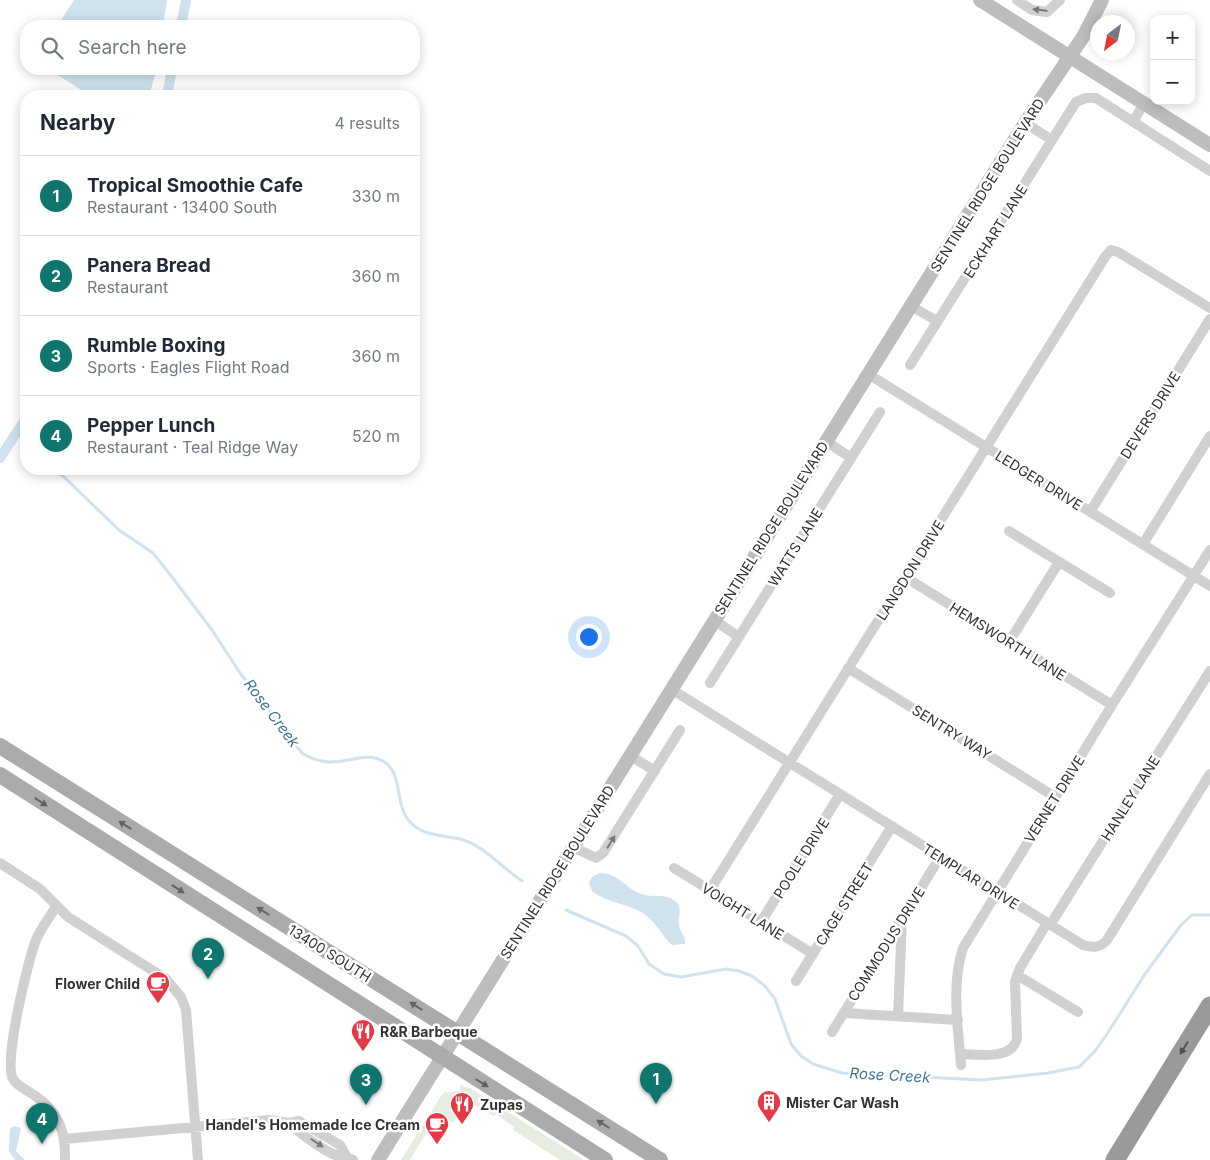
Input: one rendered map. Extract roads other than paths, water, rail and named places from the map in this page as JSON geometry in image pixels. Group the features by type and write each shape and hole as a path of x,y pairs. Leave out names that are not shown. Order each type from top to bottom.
{"highway":[{"path":"1115,1160 1210,1006"}],"main road":[{"path":"980,0 1210,145"},
{"name":"SENTINEL RIDGE BOULEVARD","path":"378,1160 868,374 1069,56 1083,37 1102,0"},
{"name":"13400 SOUTH","path":"0,746 660,1160"},
{"name":"13400 SOUTH","path":"0,775 605,1160"}],"street":[{"path":"1017,0 1032,10 1047,12 1060,0"},
{"name":"ECKHART LANE","path":"910,366 1076,102 1086,98 1096,98 1133,122"},
{"path":"1144,103 1133,122 1210,171"},
{"path":"1026,124 1052,140"},
{"name":"LANGDON DRIVE","path":"710,890 1111,250 1118,252 1210,308"},
{"path":"911,306 938,321"},
{"name":"DEVERS DRIVE","path":"1090,512 1210,319"},
{"name":"LEDGER DRIVE","path":"868,374 1210,586"},
{"name":"WATTS LANE","path":"710,683 880,412"},
{"path":"1142,544 1210,436"},
{"path":"826,441 851,458"},
{"path":"1009,531 1110,593"},
{"name":"VERNET DRIVE","path":"961,1065 956,976 959,959 968,938 1210,550"},
{"path":"1009,642 1058,562"},
{"name":"HEMSWORTH LANE","path":"905,577 1112,705"},
{"path":"714,620 739,636"},
{"name":"SENTRY WAY","path":"848,668 1055,796"},
{"name":"HANLEY LANE","path":"960,1054 1004,1053 1014,1048 1017,1040 1014,994 1017,975 1210,672"},
{"name":"TEMPLAR DRIVE","path":"671,689 996,892 1083,945 1094,948 1104,943 1210,774"},
{"path":"572,847 596,858 603,853 680,730"},
{"path":"629,755 655,771"},
{"name":"POOLE DRIVE","path":"761,922 840,794"},
{"name":"CAGE STREET","path":"796,981 892,826"},
{"name":"COMMODUS DRIVE","path":"832,1032 940,856"},
{"path":"0,863 40,889 56,907 166,979 177,990 186,1010 198,1160"},
{"name":"VOIGHT LANE","path":"674,868 812,954"},
{"path":"56,907 36,941 26,974 20,999 10,1071 16,1082 54,1112 61,1125 64,1139 64,1160"},
{"path":"898,1015 902,919"},
{"path":"1017,975 1078,1012"},
{"path":"844,1013 958,1020"},
{"path":"64,1139 270,1120 290,1123 298,1131 335,1154 350,1158"}],"water":[{"path":"74,0 167,0 164,20 61,20"},
{"path":"58,75 155,75 151,90 81,90"},
{"path":"600,873 612,875 641,894 663,896 675,901 680,910 679,926 685,939 685,944 672,945 645,914 603,898 592,891 589,883 592,877"},
{"path":"14,1126 21,1128 16,1151 25,1160 15,1160 9,1151 10,1129"}],"waterway":[{"path":"182,20 186,0"},
{"path":"168,90 171,75"},
{"path":"0,458 20,427"},
{"name":"Rose Creek","path":"60,475 119,530 153,553 212,630 240,673 302,753 326,762 365,757 383,761 394,774 405,815 415,827 440,836 460,839 477,846 522,881"},
{"name":"Rose Creek","path":"566,910 626,936 638,946 649,964 664,974 681,977 726,969 752,976 765,986 775,999 791,1044 801,1056 813,1064 842,1073 982,1080 1048,1073 1079,1067 1095,1051 1145,974 1181,925 1192,915 1210,915"}],"place":[{"name":"Panera Bread","path":"208,979"},
{"name":"Flower Child","path":"158,1004"},
{"name":"R&R Barbeque","path":"363,1052"},
{"name":"Tropical Smoothie Cafe","path":"656,1104"},
{"name":"Rumble Boxing","path":"366,1105"},
{"name":"Mister Car Wash","path":"769,1123"},
{"name":"Zupas","path":"462,1125"},
{"name":"Pepper Lunch","path":"42,1144"},
{"name":"Handel's Homemade Ice Cream","path":"437,1145"}]}
